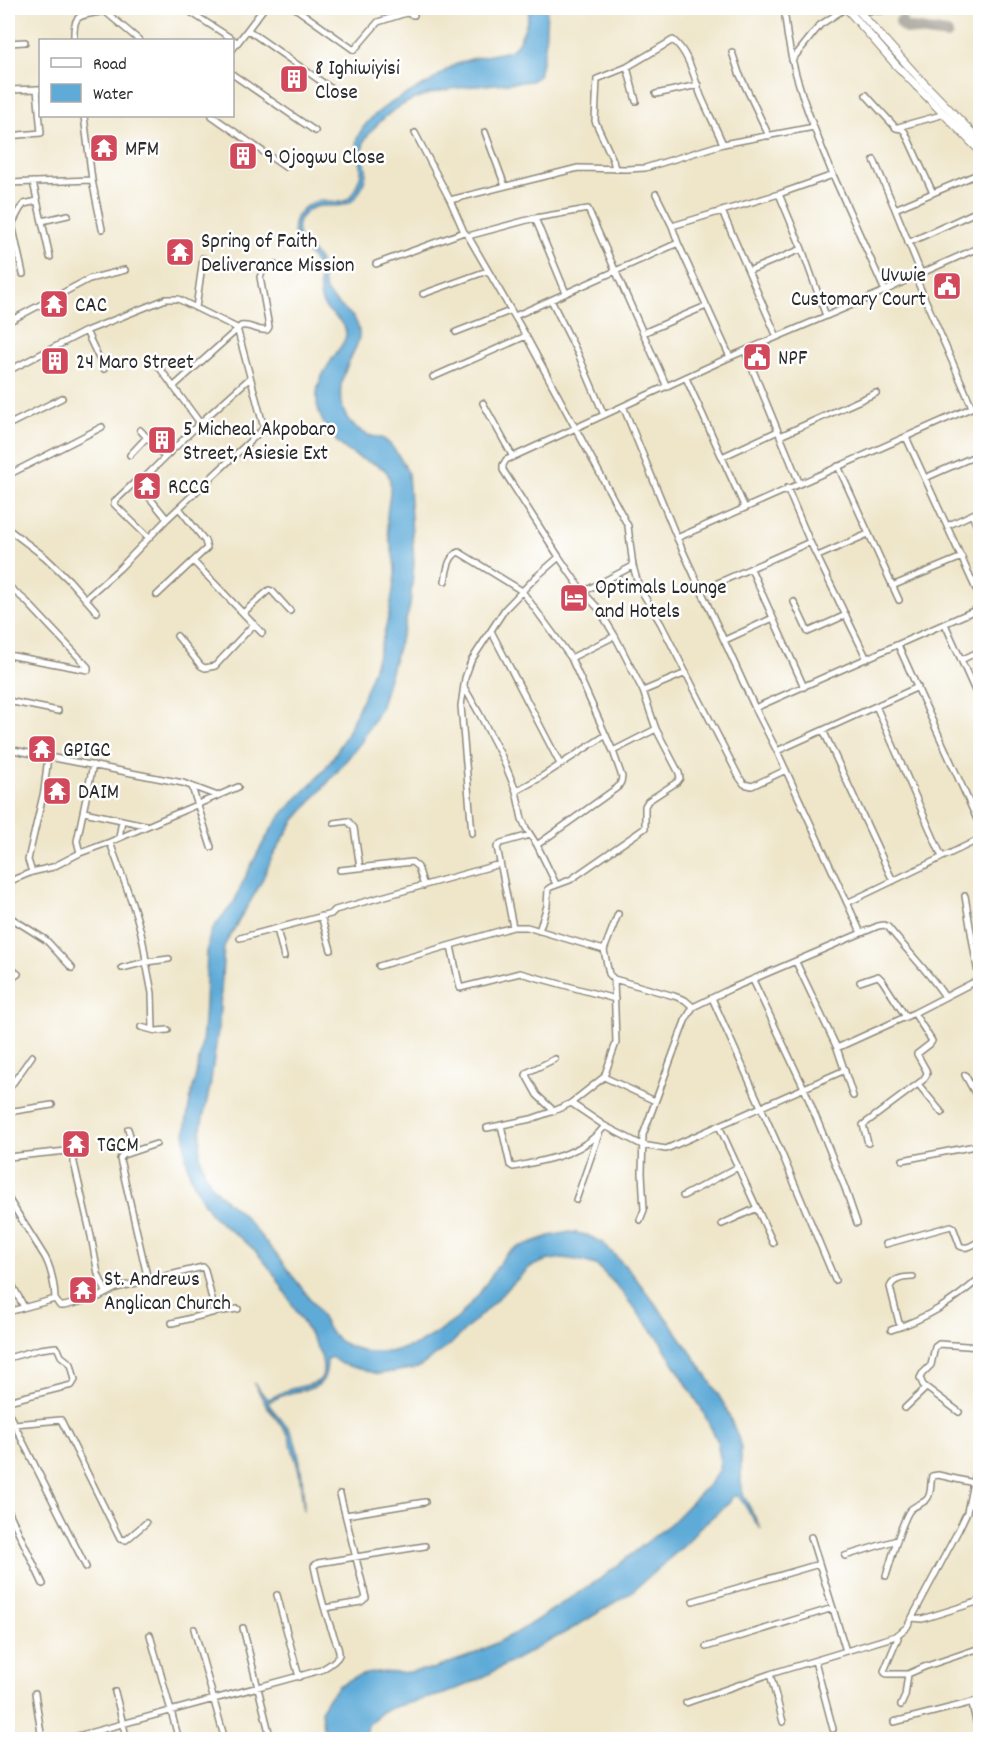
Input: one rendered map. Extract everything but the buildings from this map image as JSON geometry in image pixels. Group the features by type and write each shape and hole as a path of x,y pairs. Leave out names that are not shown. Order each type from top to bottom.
{"main road":[{"path":"846,8 896,65 981,141"},
{"path":"857,9 916,81 981,151"}],"street":[{"path":"184,8 232,39"},
{"path":"234,47 264,8"},
{"path":"295,8 354,50 378,22 406,13 414,15"},
{"path":"792,60 820,25 846,8"},
{"path":"857,9 881,11 887,8"},
{"path":"74,39 75,21 78,17 103,9 138,39"},
{"path":"785,17 792,60 814,127 885,291"},
{"path":"248,30 339,94"},
{"path":"615,169 595,121 597,79 627,67 673,40 690,64 723,144"},
{"path":"8,43 25,42"},
{"path":"732,52 739,73 769,135"},
{"path":"627,67 636,101"},
{"path":"234,75 315,131"},
{"path":"656,94 698,85"},
{"path":"8,90 39,89"},
{"path":"866,95 896,128 905,132 933,193"},
{"path":"896,128 945,114"},
{"path":"8,136 41,133 40,117"},
{"path":"84,117 92,180 102,229"},
{"path":"213,117 285,167"},
{"path":"450,200 578,168 645,168 723,144 814,127"},
{"path":"485,132 505,186"},
{"path":"414,133 466,234 526,336 628,526 633,566 639,587 661,624 739,777 744,784 752,786 786,770"},
{"path":"874,160 896,208 918,275 972,407"},
{"path":"672,226 779,194 833,175"},
{"path":"896,208 974,176 981,181"},
{"path":"8,183 92,180"},
{"path":"33,182 50,257"},
{"path":"656,194 730,357"},
{"path":"779,194 826,316"},
{"path":"23,274 12,224 24,204 37,201"},
{"path":"376,264 466,234 535,218 588,209 667,387"},
{"path":"908,243 981,210"},
{"path":"722,211 777,337"},
{"path":"42,221 68,215"},
{"path":"535,218 566,292"},
{"path":"456,332 551,300 678,243"},
{"path":"539,931 547,906 548,889 570,880 645,828 645,806 648,801 680,778 656,729 643,691 615,636 598,608 583,592 559,557 504,470 503,465 506,460 730,357 981,247"},
{"path":"748,271 802,249"},
{"path":"196,308 203,258"},
{"path":"173,387 237,328 243,325 264,331 268,327 260,277 264,269 274,264"},
{"path":"8,322 89,279 125,270"},
{"path":"423,294 487,271"},
{"path":"8,371 86,331 166,299 178,299 237,328 264,428 85,599"},
{"path":"551,300 579,356 604,415"},
{"path":"643,333 706,306"},
{"path":"86,331 104,369"},
{"path":"433,377 526,336"},
{"path":"744,351 799,482"},
{"path":"159,367 200,423"},
{"path":"149,538 114,504 115,501 136,481 143,479 250,378"},
{"path":"686,378 745,508"},
{"path":"722,457 876,393"},
{"path":"8,425 62,398"},
{"path":"483,402 513,457"},
{"path":"677,538 799,482 981,404"},
{"path":"623,406 677,538 861,933"},
{"path":"8,475 102,428"},
{"path":"140,430 165,457"},
{"path":"130,455 147,437"},
{"path":"906,437 981,598"},
{"path":"926,478 981,454"},
{"path":"838,466 899,600"},
{"path":"136,481 168,519"},
{"path":"787,488 810,543 867,659"},
{"path":"157,595 207,548 207,544 179,508"},
{"path":"947,526 979,512"},
{"path":"979,512 972,515 981,533"},
{"path":"8,529 45,557 97,612"},
{"path":"818,556 868,534"},
{"path":"702,590 810,543"},
{"path":"445,581 451,557 459,552 522,591 572,658 613,751 622,777 618,787 537,845"},
{"path":"472,833 461,706 465,678 471,661 505,609 559,557"},
{"path":"892,586 962,557"},
{"path":"193,561 262,633"},
{"path":"583,592 633,566"},
{"path":"752,568 804,687"},
{"path":"8,586 26,601 88,667 88,670 8,656"},
{"path":"243,613 269,590 290,611"},
{"path":"794,602 808,632 846,615"},
{"path":"755,708 981,608"},
{"path":"725,640 773,618"},
{"path":"177,636 201,666 210,667 215,666 254,624"},
{"path":"945,624 981,702"},
{"path":"491,631 560,764"},
{"path":"572,658 615,636"},
{"path":"898,645 981,826"},
{"path":"961,660 981,651"},
{"path":"643,691 686,673"},
{"path":"464,687 493,740 516,791 522,819 556,884"},
{"path":"777,751 918,687"},
{"path":"8,701 58,711"},
{"path":"876,706 942,857"},
{"path":"613,751 656,729"},
{"path":"823,730 893,881"},
{"path":"516,791 606,735"},
{"path":"8,749 183,783 215,795"},
{"path":"32,872 28,860 44,791 48,756"},
{"path":"80,853 77,841 93,765"},
{"path":"192,787 211,847"},
{"path":"8,882 32,872 53,867 80,853 238,787"},
{"path":"84,812 147,826"},
{"path":"119,838 122,820"},
{"path":"334,823 348,821 354,828 360,868"},
{"path":"513,927 497,846 530,835"},
{"path":"847,903 981,839"},
{"path":"110,842 134,908 144,948 152,993 153,1030"},
{"path":"340,870 412,862 418,867 424,886"},
{"path":"240,938 500,864"},
{"path":"837,1048 906,1017 980,979 965,896"},
{"path":"618,914 604,950 609,974 614,979 685,1000 693,1007"},
{"path":"8,916 46,940 72,968"},
{"path":"321,916 331,950"},
{"path":"640,1220 644,1210 642,1145 644,1135 685,1021 693,1007 884,925 934,980 945,997"},
{"path":"379,966 513,927 527,927 604,950"},
{"path":"277,929 284,957"},
{"path":"451,946 460,988 520,973 615,999"},
{"path":"122,968 170,959"},
{"path":"796,962 837,1048 853,1096"},
{"path":"8,966 18,974 8,981"},
{"path":"860,982 878,976 906,1017"},
{"path":"487,1128 531,1119 554,1111 571,1103 604,1077 616,1044 614,979"},
{"path":"753,980 804,1088 848,1195 856,1223"},
{"path":"712,998 836,1280"},
{"path":"868,1143 863,1125 918,1084 927,1074 917,1054 932,1041 914,1013"},
{"path":"141,1027 156,1031 168,1030"},
{"path":"8,1090 32,1056"},
{"path":"554,1111 537,1095 526,1075 555,1059"},
{"path":"571,1103 605,1126 642,1145 666,1149 845,1070"},
{"path":"965,1075 981,1102"},
{"path":"604,1077 655,1101"},
{"path":"918,1084 942,1113"},
{"path":"8,1112 52,1106"},
{"path":"501,1125 510,1165 513,1167 570,1154 600,1133"},
{"path":"576,1200 600,1133 605,1126"},
{"path":"719,1126 773,1243"},
{"path":"128,1129 135,1151"},
{"path":"148,1280 120,1159 123,1155 156,1144"},
{"path":"903,1160 981,1145"},
{"path":"8,1157 67,1151 72,1154 98,1274 106,1292"},
{"path":"683,1196 738,1167"},
{"path":"8,1198 45,1257 55,1299 60,1306 99,1297 106,1292 148,1280 203,1267 215,1312"},
{"path":"722,1224 757,1208"},
{"path":"886,1244 951,1226 963,1248 981,1241"},
{"path":"8,1276 24,1307"},
{"path":"900,1327 890,1287 896,1280 913,1277"},
{"path":"891,1330 918,1321 961,1295 981,1278"},
{"path":"8,1312 55,1299"},
{"path":"172,1323 215,1312 238,1309"},
{"path":"959,1412 926,1388 920,1378 931,1365 935,1347 944,1343 981,1347"},
{"path":"8,1358 56,1347 61,1356 71,1364 75,1380 72,1385 8,1401"},
{"path":"905,1408 926,1388"},
{"path":"8,1412 86,1567"},
{"path":"14,1424 61,1420 120,1539 126,1540 146,1523"},
{"path":"686,1703 770,1674 896,1636 907,1627 960,1529 967,1512 981,1452"},
{"path":"886,1576 897,1540 911,1508 926,1501 932,1476 974,1483"},
{"path":"325,1608 366,1600 367,1596 340,1494"},
{"path":"346,1515 425,1502"},
{"path":"8,1510 43,1584"},
{"path":"811,1537 846,1651"},
{"path":"845,1556 897,1540"},
{"path":"63,1740 321,1670 339,1655 339,1648 314,1566 318,1563 424,1546"},
{"path":"693,1602 819,1564"},
{"path":"277,1595 299,1677"},
{"path":"912,1618 922,1619 981,1601"},
{"path":"706,1647 833,1608"},
{"path":"243,1628 271,1740"},
{"path":"195,1629 225,1740"},
{"path":"150,1635 178,1740"},
{"path":"896,1636 898,1638 885,1673 908,1674 981,1648"},
{"path":"815,1661 834,1729"},
{"path":"770,1674 783,1722"},
{"path":"901,1705 908,1686 908,1674"},
{"path":"115,1692 127,1740"},
{"path":"35,1693 42,1740"},
{"path":"894,1722 981,1699"},
{"path":"973,1702 972,1707 981,1739"}],"water":[{"path":"529,8 547,8 545,47 539,76 531,81 447,90 408,102 390,113 367,136 363,149 365,177 355,198 345,205 312,208 299,222 299,236 319,260 326,291 355,319 358,325 358,341 346,368 340,391 345,414 361,431 388,443 408,473 414,563 410,606 380,709 361,742 294,821 224,946 219,1023 210,1087 201,1127 200,1156 211,1185 242,1214 275,1253 314,1304 330,1332 339,1341 368,1352 389,1352 416,1345 441,1330 458,1318 479,1294 505,1255 516,1248 550,1236 570,1232 587,1235 603,1243 631,1272 676,1331 725,1406 741,1448 741,1486 761,1529 737,1495 733,1496 729,1503 699,1528 687,1543 629,1594 575,1627 476,1681 444,1694 381,1712 368,1725 363,1739 328,1739 323,1728 321,1711 338,1686 357,1676 376,1672 401,1673 432,1669 472,1655 518,1632 603,1577 671,1523 719,1471 720,1458 717,1440 700,1406 659,1339 616,1285 596,1265 562,1258 530,1267 449,1346 418,1368 379,1374 341,1364 331,1357 327,1359 325,1377 318,1385 268,1402 291,1432 298,1450 304,1512 299,1471 288,1434 266,1405 254,1383 267,1399 294,1388 315,1383 323,1374 321,1355 265,1262 247,1243 218,1221 207,1208 192,1179 186,1159 188,1114 202,1045 207,950 210,935 234,902 267,836 289,806 324,770 345,736 364,695 378,653 389,614 395,579 394,559 387,525 389,476 381,467 357,456 337,442 323,423 317,406 320,380 344,341 346,330 321,300 319,273 314,261 296,238 295,220 301,210 311,204 323,201 341,202 351,196 361,174 356,148 357,139 373,116 463,61 512,50 524,30"}],"taxiway":[{"path":"901,21 906,28 947,34"}],"place":[{"name":"8 Ighiwiyisi Close","path":"294,79"},
{"name":"MFM","path":"104,148"},
{"name":"9 Ojogwu Close","path":"243,156"},
{"name":"Spring of Faith Deliverance Mission","path":"180,252"},
{"name":"Uvwie Customary Court","path":"947,286"},
{"name":"CAC","path":"54,304"},
{"name":"NPF","path":"757,357"},
{"name":"24 Maro Street","path":"55,361"},
{"name":"5 Micheal Akpobaro Street, Asiesie Ext","path":"162,440"},
{"name":"RCCG","path":"147,486"},
{"name":"Optimals Lounge and Hotels","path":"574,598"},
{"name":"GPIGC","path":"42,749"},
{"name":"DAIM","path":"57,791"},
{"name":"TGCM","path":"76,1144"},
{"name":"St. Andrews Anglican Church","path":"83,1290"}]}
